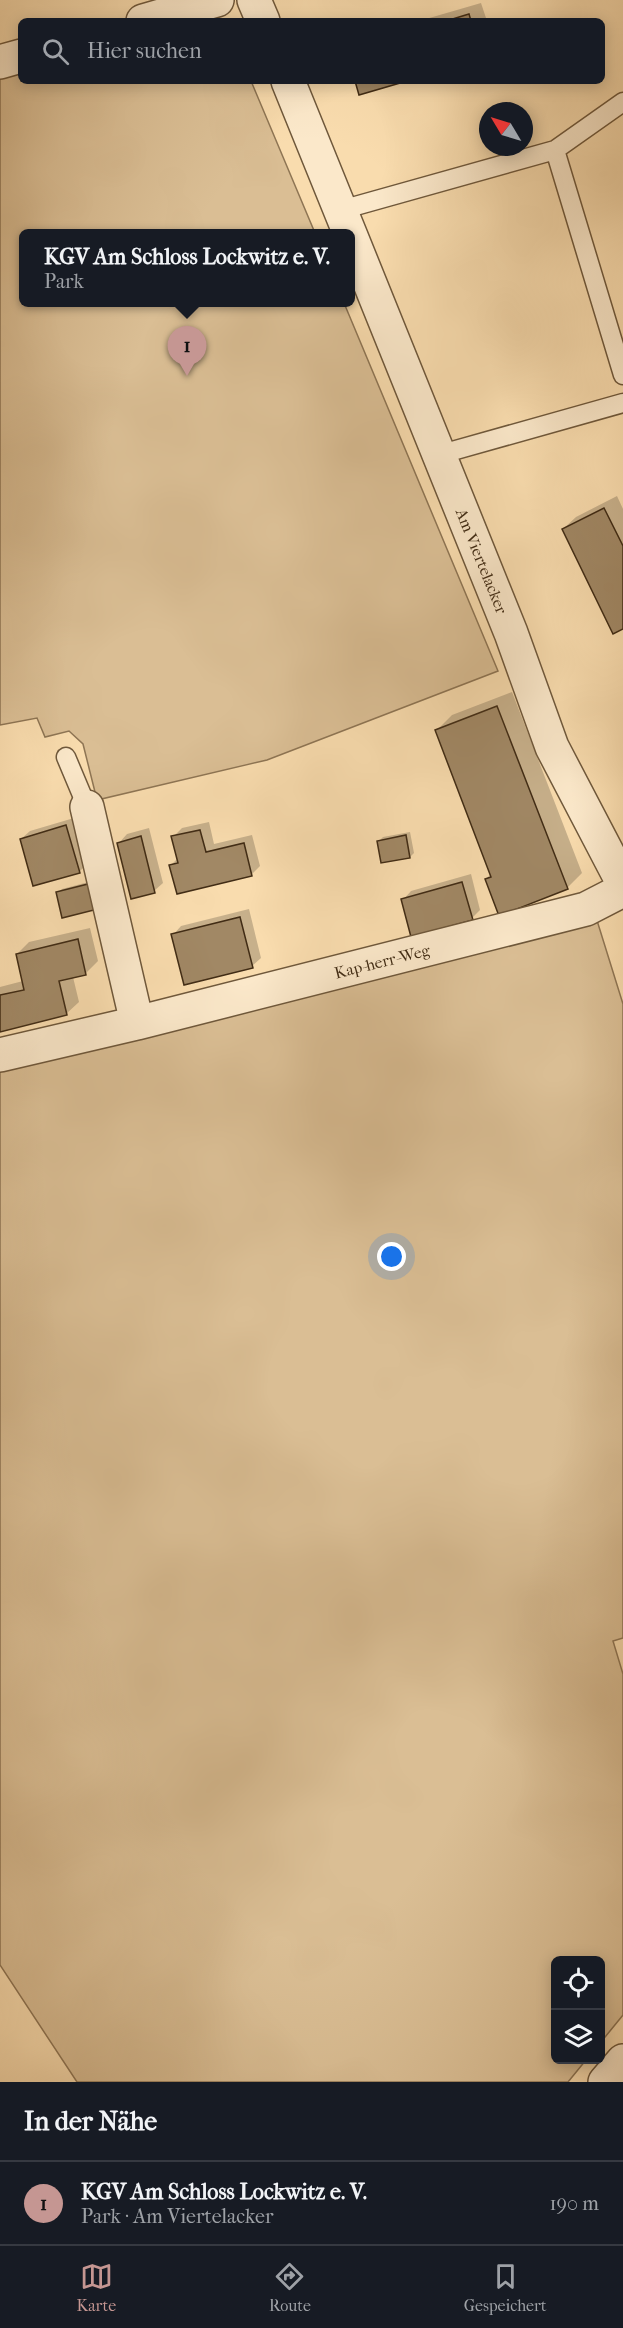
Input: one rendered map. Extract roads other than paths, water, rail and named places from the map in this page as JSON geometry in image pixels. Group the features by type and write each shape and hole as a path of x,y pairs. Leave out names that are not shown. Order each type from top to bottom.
{"street":[{"path":"154,18 217,0"},
{"path":"254,0 262,18"},
{"path":"0,62 18,57"},
{"name":"Am Viertelacker","path":"289,84 347,226"},
{"name":"Am Viertelacker","path":"355,246 511,633 552,747 623,883"},
{"path":"87,807 137,1023"},
{"name":"Kap-herr-Weg","path":"0,1055 137,1023 586,909 623,890"},
{"path":"605,2082 623,2061"}],"lane":[{"path":"347,226 555,150 623,102"},
{"path":"555,150 623,375"},
{"path":"438,455 623,403"},
{"path":"66,757 87,807"}],"place":[{"name":"KGV Am Schloss Lockwitz e. V.","path":"187,376"}]}
